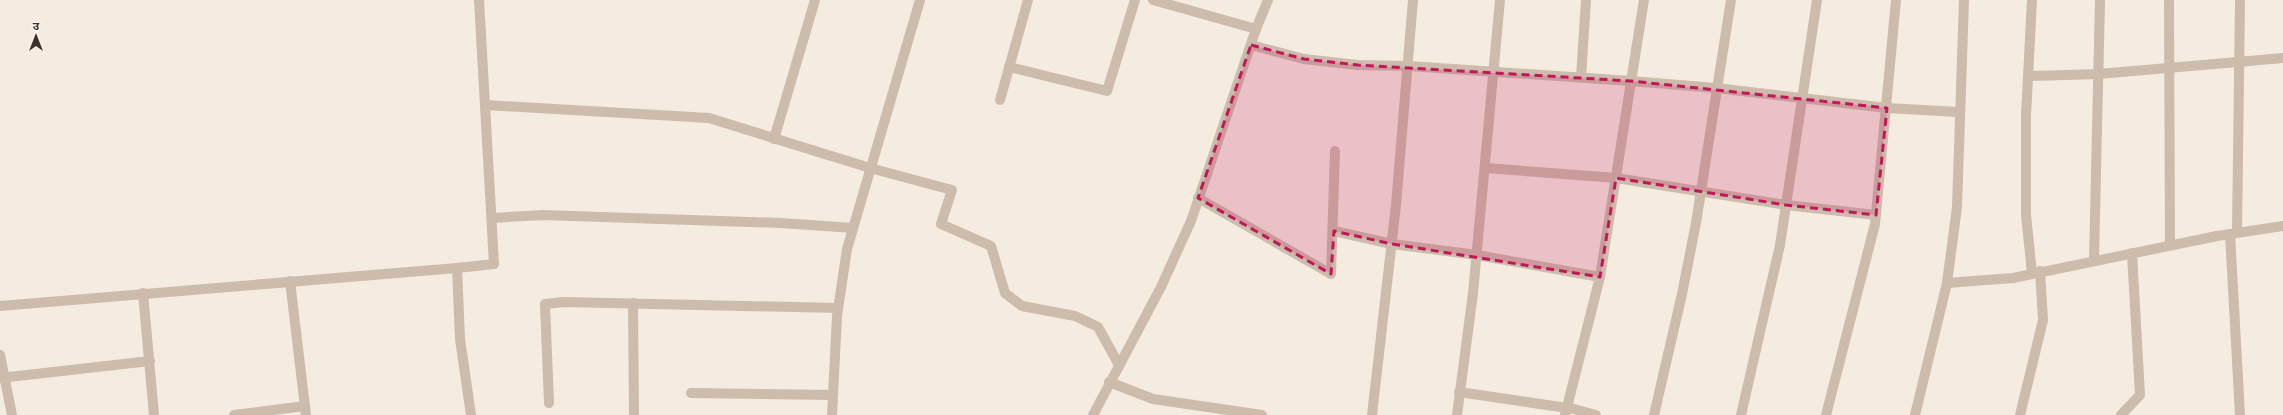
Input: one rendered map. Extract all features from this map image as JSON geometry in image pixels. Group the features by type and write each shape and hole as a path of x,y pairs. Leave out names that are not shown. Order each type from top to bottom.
{"street":[{"path":"0,306 494,264 479,0"},
{"path":"774,139 815,0"},
{"path":"832,415 838,308 847,249 920,0"},
{"path":"1000,100 1028,0"},
{"path":"1009,66 1107,91 1135,0"},
{"path":"1153,0 1256,29"},
{"path":"1093,415 1109,382 1161,287 1191,221 1256,29 1268,0"},
{"path":"1372,415 1392,244 1409,66 1413,0"},
{"path":"1457,415 1477,255 1500,0"},
{"path":"1581,77 1586,0"},
{"path":"1566,411 1600,276 1644,0"},
{"path":"1654,415 1682,294 1701,192 1716,88 1731,0"},
{"path":"1741,415 1770,289 1786,205 1817,0"},
{"path":"1826,415 1876,216 1896,0"},
{"path":"1915,415 1947,283 1957,207 1959,112 1964,0"},
{"path":"2020,415 2043,320 2026,215 2026,116 2032,0"},
{"path":"2094,260 2095,161 2099,74 2100,0"},
{"path":"2169,0 2168,67 2170,245"},
{"path":"2240,0 2240,61 2233,234 2240,415"},
{"path":"1251,45 1312,60 1358,65 1409,66 1631,80 1716,88 1887,108 1959,112"},
{"path":"2028,76 2099,74 2283,58"},
{"path":"486,105 709,118 870,168 952,190 940,224 991,246 1005,294 1022,306 1075,316 1098,327 1119,365"},
{"path":"1198,198 1331,274 1334,231 1335,151"},
{"path":"1486,168 1616,178 1786,205 1876,216"},
{"path":"492,218 543,215 781,223 853,228"},
{"path":"1947,283 2013,278 2170,245 2283,226"},
{"path":"1334,231 1392,244 1477,255 1600,276"},
{"path":"2121,415 2140,395 2132,253"},
{"path":"457,268 460,339 471,415"},
{"path":"234,415 305,411 290,281"},
{"path":"143,293 154,415"},
{"path":"549,403 545,304 564,302 838,308"},
{"path":"633,303 634,415"},
{"path":"0,355 2,378 12,415"},
{"path":"2,378 150,361"},
{"path":"1109,382 1153,399 1262,415"},
{"path":"1459,392 1596,415"},
{"path":"691,393 833,395"}],"highlighted area":[{"path":"1251,45 1304,59 1358,65 1631,81 1887,108 1876,215 1786,205 1616,178 1600,277 1392,244 1334,231 1331,274 1198,198"}]}
